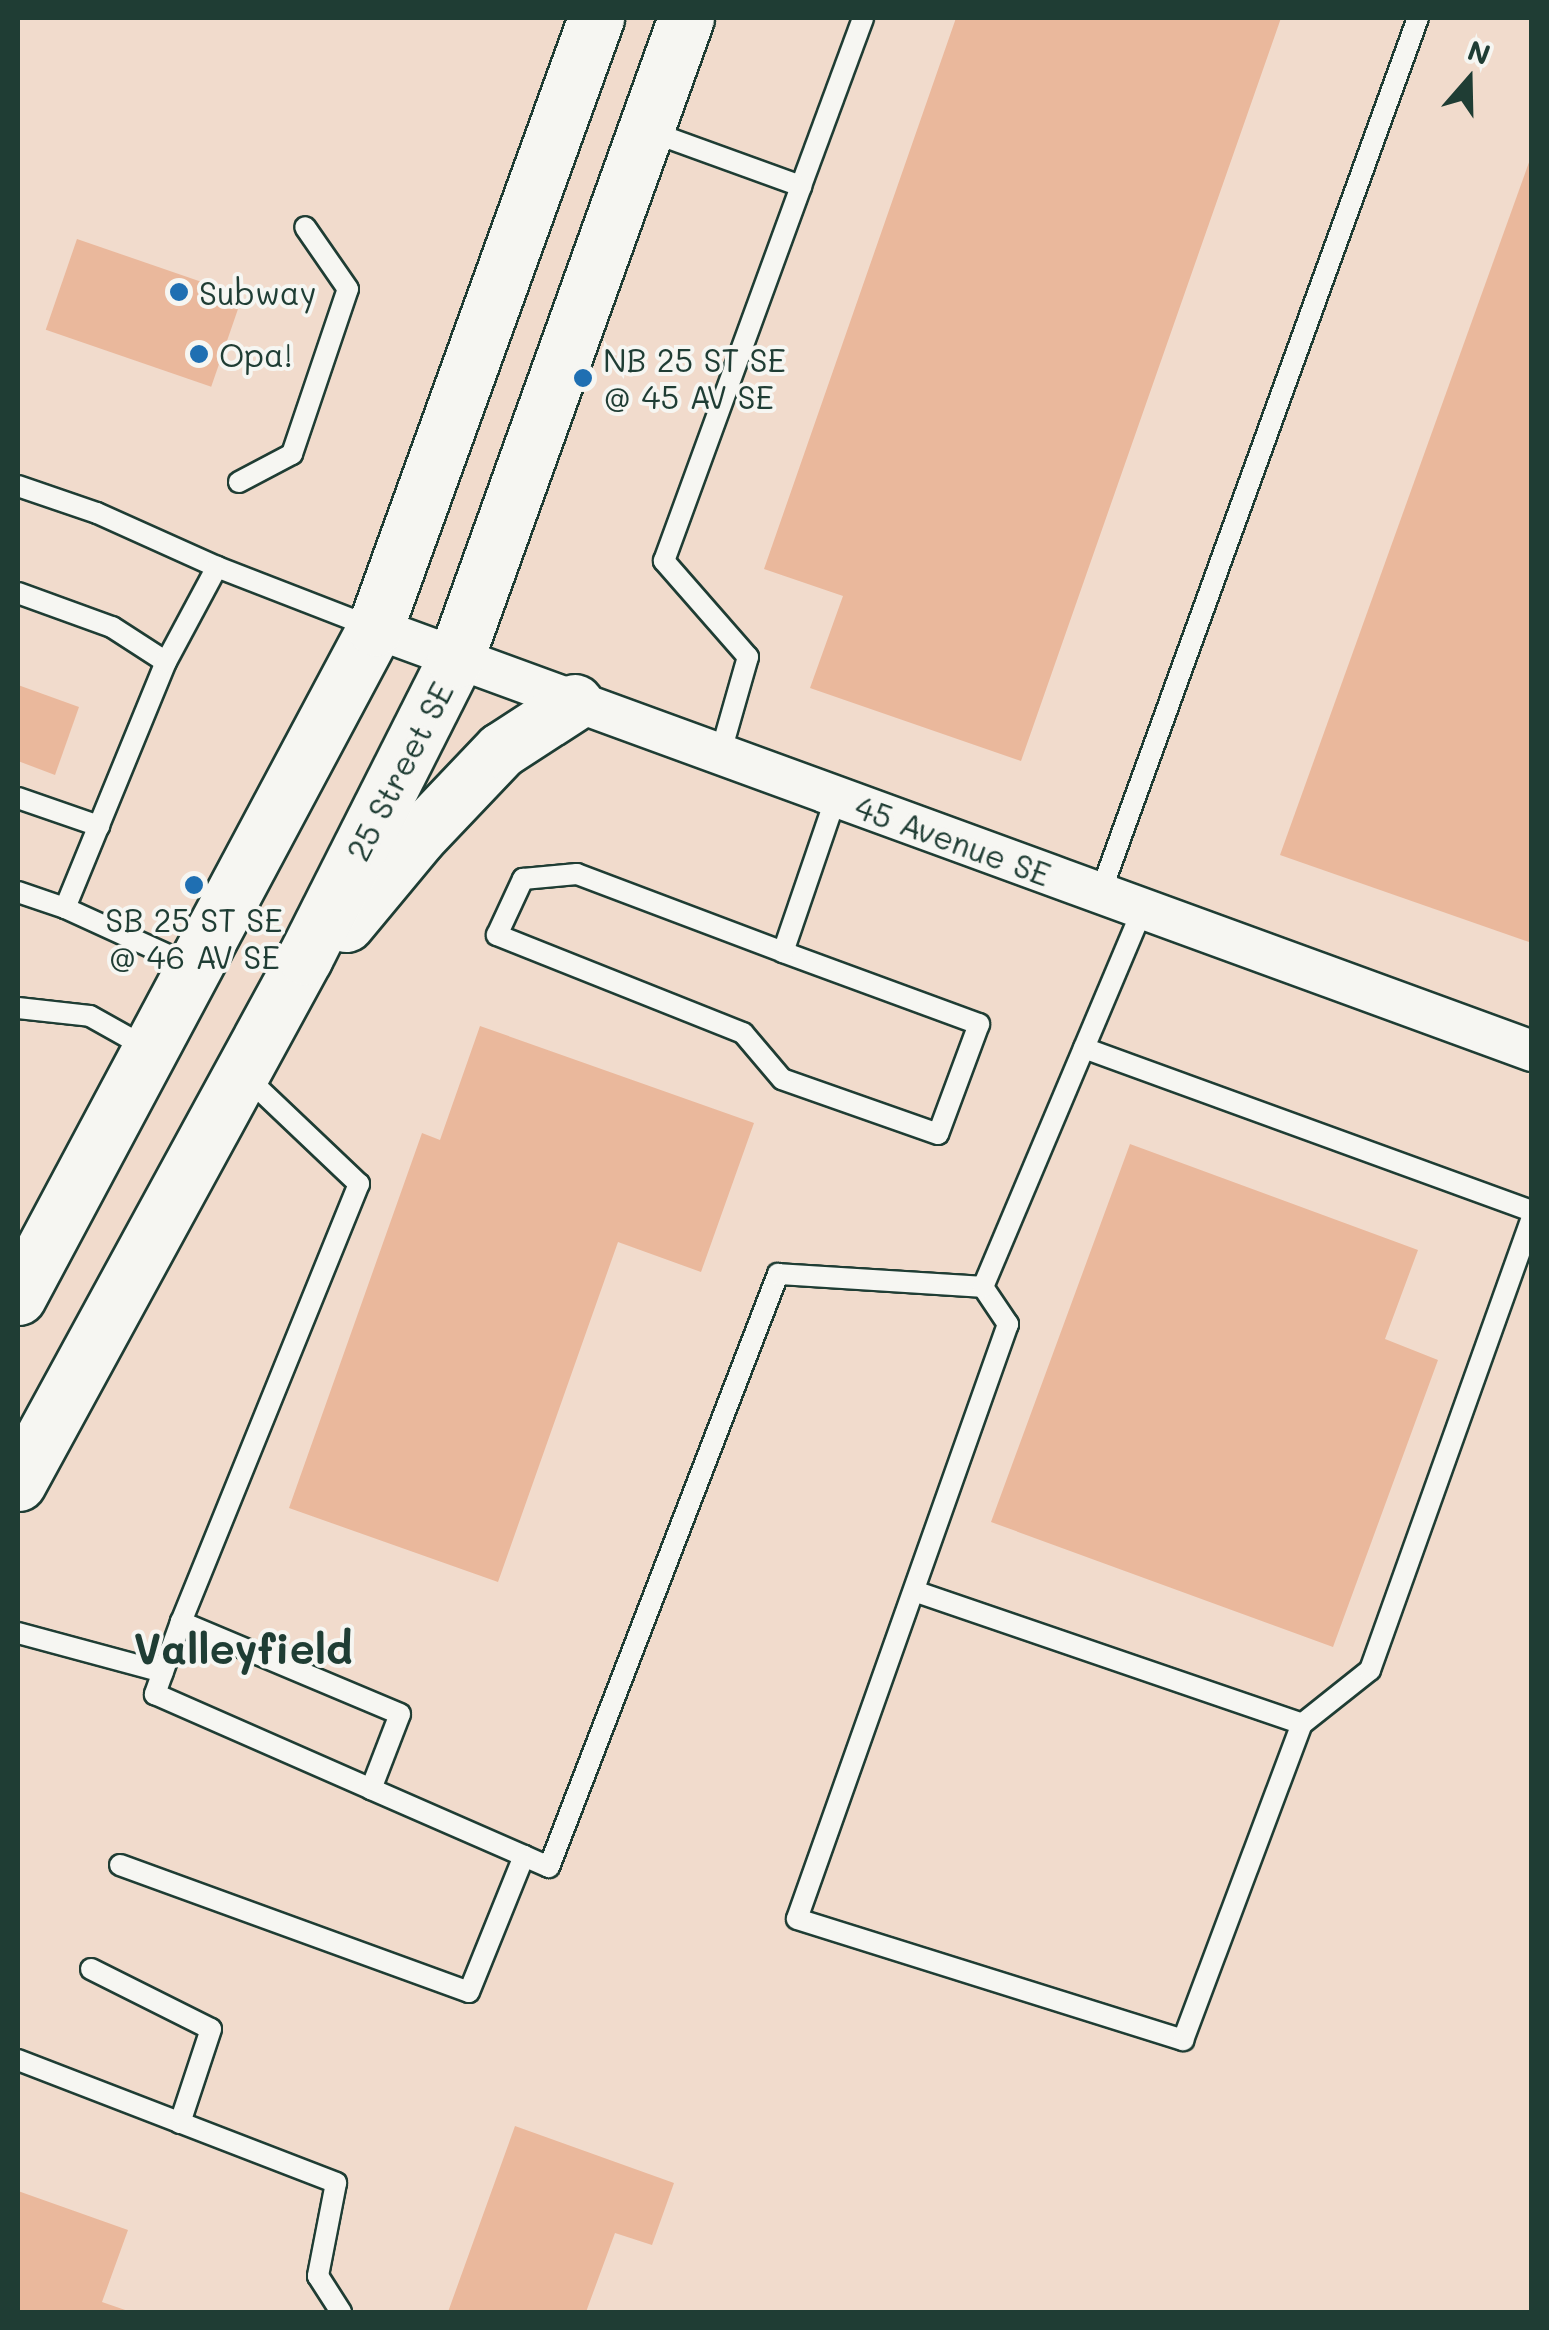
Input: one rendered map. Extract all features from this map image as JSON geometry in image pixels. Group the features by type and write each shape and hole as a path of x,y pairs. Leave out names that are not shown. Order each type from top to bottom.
{"street":[{"path":"18,1297 376,628 596,18"},
{"name":"25 Street SE","path":"18,1482 32,1423 242,1072 305,958 455,660 686,18"},
{"name":"45 Avenue SE","path":"376,628 1532,1051"},
{"path":"305,958 354,917 419,836 501,750 575,702"}],"lane":[{"path":"720,755 748,657 664,561 864,18"},
{"path":"1100,894 1418,18"},
{"path":"647,130 800,186"},
{"path":"239,482 292,454 348,289 304,227"},
{"path":"18,486 96,513 217,568 376,628"},
{"path":"65,908 166,662 217,568"},
{"path":"18,594 112,627 166,662"},
{"path":"783,952 836,797"},
{"path":"18,798 98,826"},
{"path":"578,874 783,952 979,1024 938,1134 782,1080 743,1033 497,935 523,879 578,874"},
{"path":"18,892 65,908 194,967"},
{"path":"983,1287 1143,909"},
{"path":"18,1008 90,1016 149,1050"},
{"path":"983,1287 1008,1324 797,1919 1183,2040 1302,1724 1370,1670 1532,1214 1084,1048"},
{"path":"242,1072 359,1184 155,1694 550,1867 778,1274 983,1287"},
{"path":"914,1591 1302,1724"},
{"path":"181,1622 400,1714 372,1789"},
{"path":"18,1633 163,1672"},
{"path":"120,1865 469,1992 524,1856"},
{"path":"91,1969 211,2028 180,2122"},
{"path":"18,2060 336,2182 318,2276 340,2312"}],"shaded area":[{"path":"18,18 1531,18 1531,2312 18,2312"}],"building":[{"path":"956,18 1281,18 1021,761 810,688 843,596 764,569"},
{"path":"1532,154 1532,943 1280,855"},
{"path":"77,239 242,296 211,387 46,330"},
{"path":"18,685 79,707 55,775 18,761"},
{"path":"480,1026 754,1123 701,1272 618,1242 498,1582 289,1508 422,1133 440,1140"},
{"path":"1130,1144 1418,1250 1385,1339 1438,1360 1333,1647 991,1522"},
{"path":"515,2126 674,2183 652,2245 615,2233 586,2312 448,2312"},
{"path":"18,2191 128,2230 102,2302 131,2312 18,2312"}],"place":[{"name":"Subway","path":"179,292"},
{"name":"Opa!","path":"199,354"},
{"name":"NB 25 ST SE @ 45 AV SE","path":"583,378"},
{"name":"SB 25 ST SE @ 46 AV SE","path":"194,885"}],"district":[{"name":"Valleyfield","path":"243,1648"}]}
